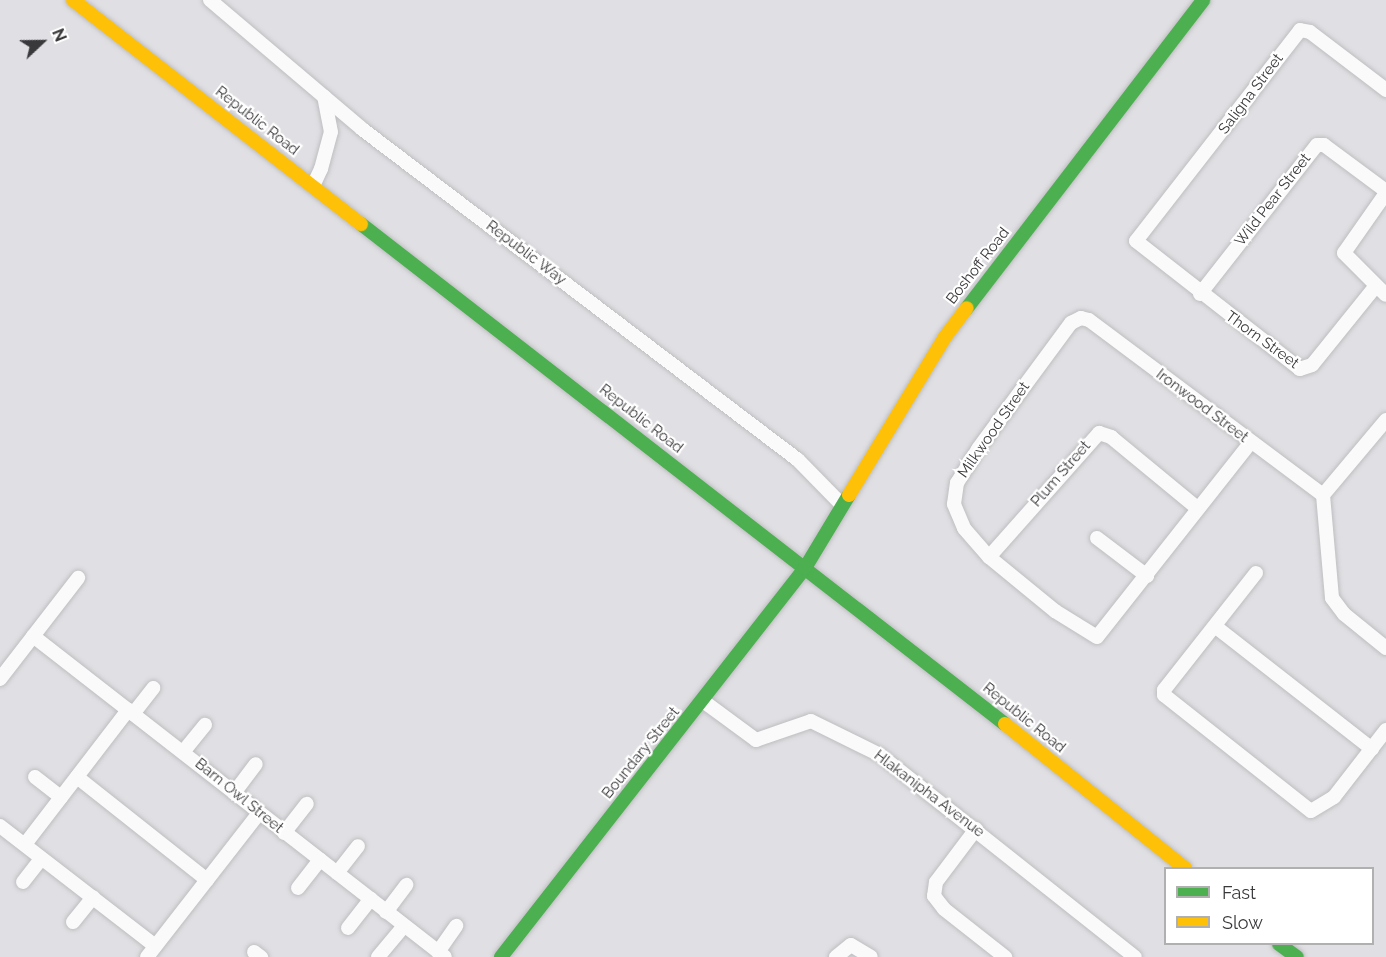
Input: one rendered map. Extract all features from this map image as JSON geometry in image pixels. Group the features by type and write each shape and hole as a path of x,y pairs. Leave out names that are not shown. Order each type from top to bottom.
{"street":[{"name":"Republic Road","path":"73,0 805,568 1184,867"},
{"name":"Republic Way","path":"210,0 324,97 717,396 819,478 842,505"},
{"name":"Boshoff Road","path":"805,568 945,337 1203,0"},
{"name":"Saligna Street","path":"1136,241 1300,30 1311,32 1386,90"},
{"path":"313,186 321,169 331,132 324,97"},
{"name":"Wild Pear Street","path":"1200,294 1317,145 1323,145 1386,192"},
{"path":"1381,291 1349,262 1344,252 1386,192"},
{"name":"Thorn Street","path":"1136,241 1200,294 1303,369 1312,365 1381,291"},
{"name":"Ironwood Street","path":"1082,318 1323,495"},
{"name":"Milkwood Street","path":"1082,318 1065,332 957,483 954,497 960,520 989,557 1072,623 1099,637 1147,576"},
{"path":"1386,420 1323,495 1332,598 1344,614 1386,648"},
{"name":"Plum Street","path":"989,557 1099,433 1111,437 1197,508"},
{"path":"1096,538 1147,576 1197,508 1251,442"},
{"name":"Boundary Street","path":"501,957 805,568"},
{"path":"1256,573 1163,693 1309,810 1318,810 1338,793 1386,730"},
{"path":"0,678 78,578"},
{"path":"1216,627 1372,749"},
{"name":"Barn Owl Street","path":"33,636 441,955"},
{"path":"26,843 130,712 153,688"},
{"name":"Hlakanipha Avenue","path":"703,701 756,740 811,721 839,732 899,768 1135,957"},
{"path":"183,752 205,725"},
{"path":"234,793 256,764"},
{"path":"35,777 61,797"},
{"path":"77,777 207,880"},
{"path":"284,832 307,804"},
{"path":"0,826 26,843 41,859 93,897 151,952 259,813"},
{"path":"976,829 936,882 934,896 944,909 1005,957"},
{"path":"337,873 358,846"},
{"path":"22,882 41,859"},
{"path":"298,888 320,860"},
{"path":"386,912 406,885"},
{"path":"73,922 93,897"},
{"path":"348,928 371,899"},
{"path":"378,957 404,926"},
{"path":"441,955 456,926"},
{"path":"836,957 851,945 871,957"},
{"path":"1280,945 1297,957"}],"traffic: fast":[{"path":"967,308 1203,0"},
{"path":"361,224 1005,724"},
{"path":"501,957 805,568 849,495"},
{"path":"1280,945 1297,957"}],"traffic: slow":[{"path":"73,0 361,224"},
{"path":"849,495 945,337 967,308"},
{"path":"1005,724 1184,867"}]}
